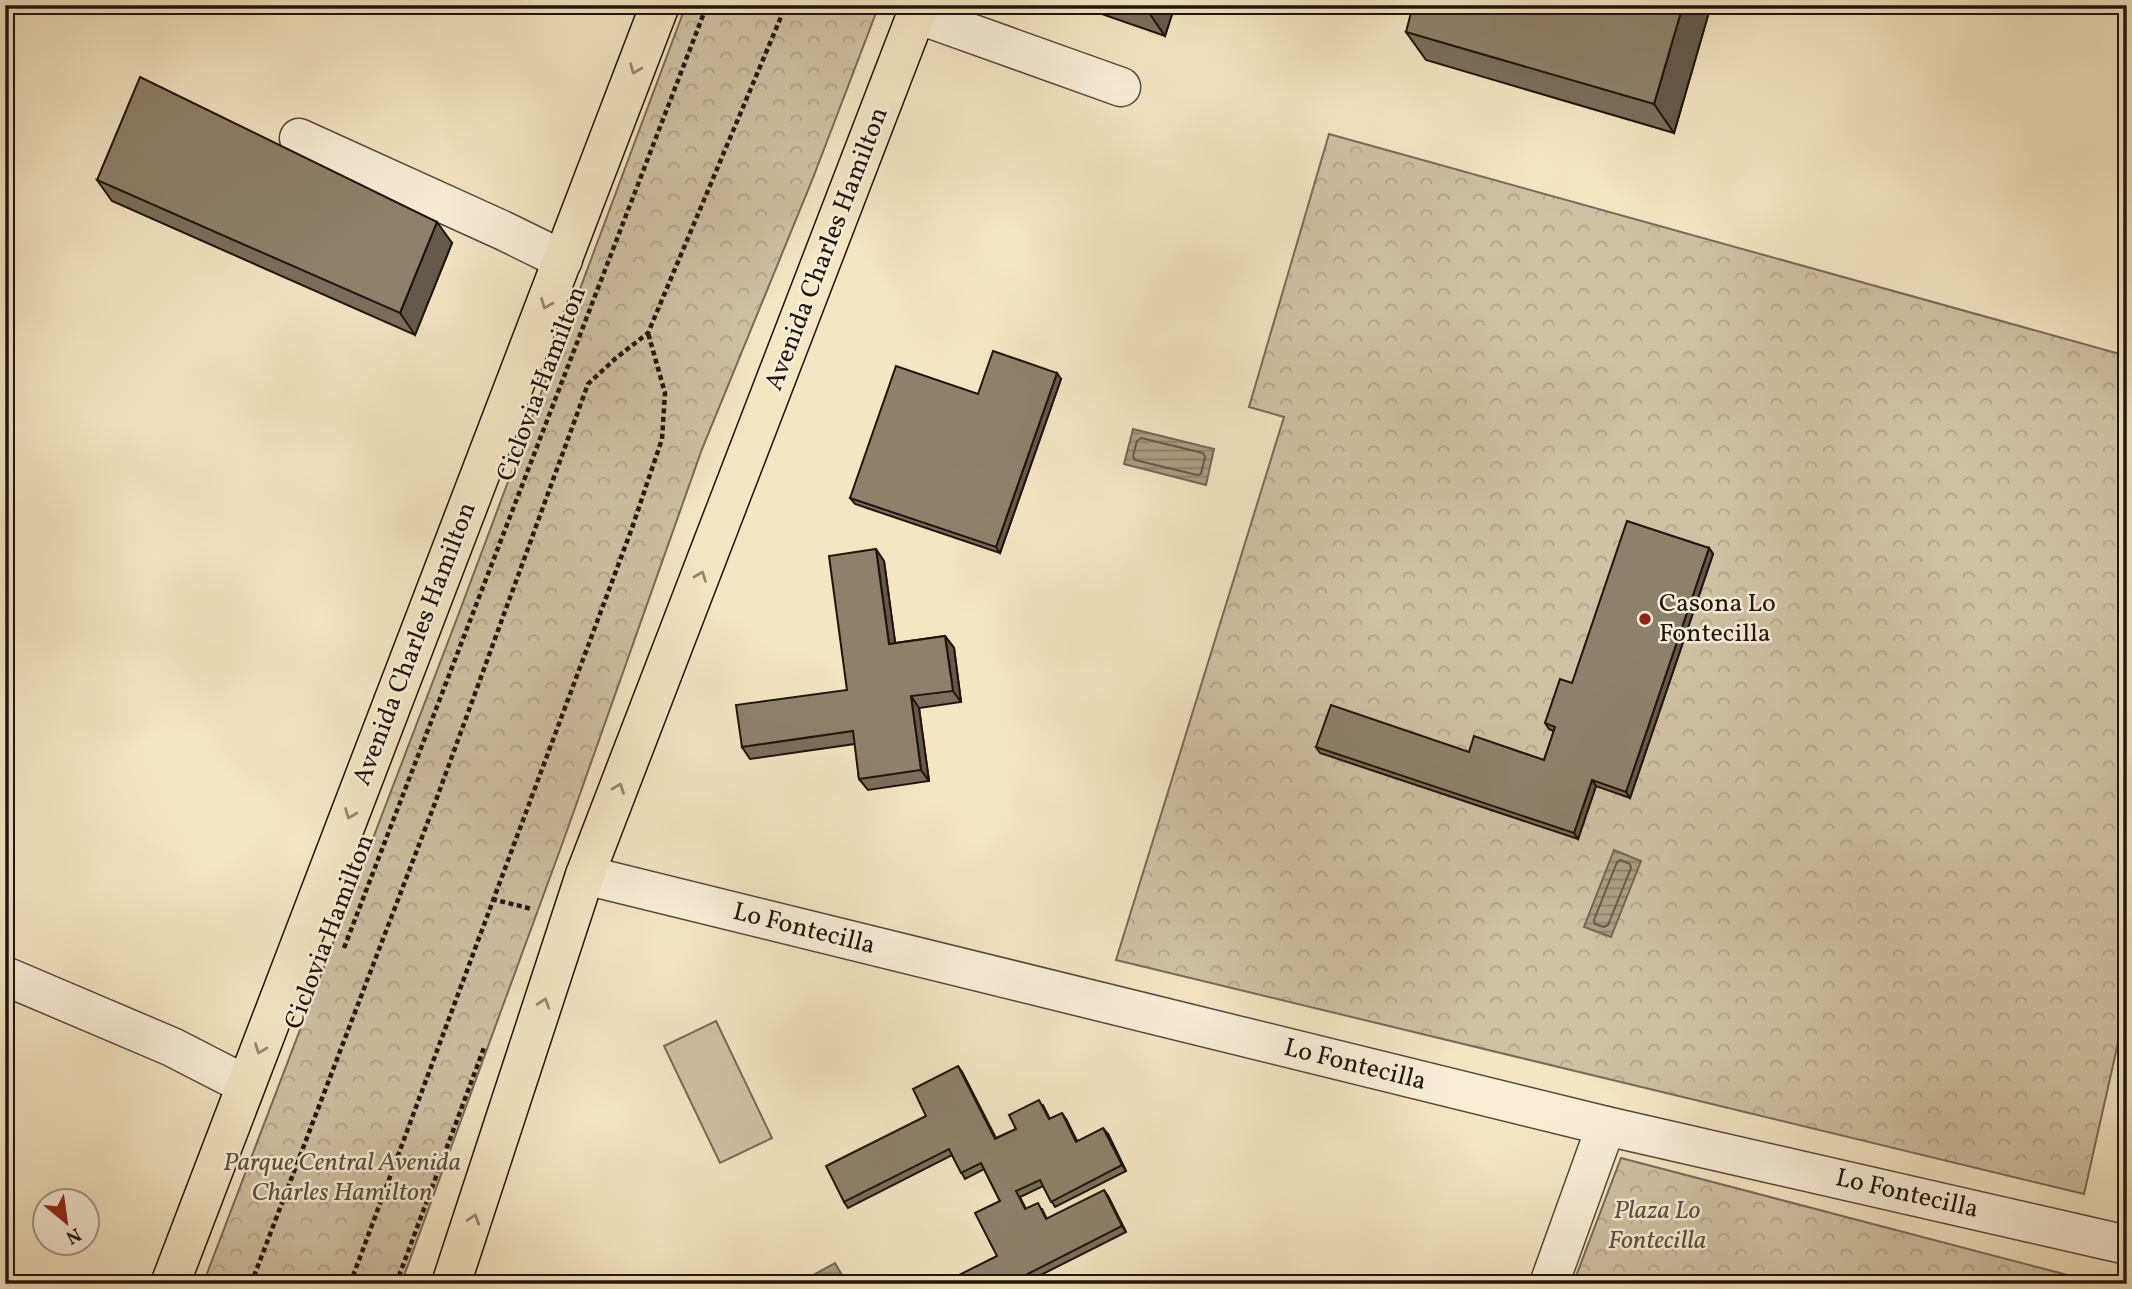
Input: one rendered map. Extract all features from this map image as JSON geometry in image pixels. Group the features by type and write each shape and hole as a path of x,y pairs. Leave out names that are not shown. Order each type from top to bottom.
{"main road":[{"name":"Avenida Charles Hamilton","path":"170,1284 660,5"},
{"name":"Avenida Charles Hamilton","path":"451,1284 585,875 919,10"}],"street":[{"path":"919,10 1121,87"},
{"path":"299,138 563,260"},
{"name":"Lo Fontecilla","path":"585,875 1606,1126 2127,1245"},
{"path":"5,976 172,1047 246,1085"},
{"path":"1549,1284 1606,1126"}],"path":[{"name":"Ciclovia Hamilton","path":"344,948 707,5"},
{"path":"251,1284 435,803 588,384 648,334 786,5"},
{"path":"350,1284 632,528 662,439 665,393 648,334"}],"green space":[{"name":"Parque Central Avenida Charles Hamilton","path":"686,5 879,5 813,178 702,449 564,839 401,1284 203,1284 459,613"},
{"path":"1329,134 2127,356 2127,1003 2084,1194 1116,960 1284,417 1249,407"},
{"path":"716,1021 772,1138 720,1163 664,1046"},
{"name":"Plaza Lo Fontecilla","path":"1621,1158 2102,1284 1573,1284"}],"water":[{"path":"1133,429 1214,449 1206,485 1124,464"},
{"path":"1614,850 1641,861 1611,937 1584,927"},
{"path":"835,1263 847,1284 797,1284"}],"building":[{"path":"1413,5 1683,5 1654,104 1406,32"},
{"path":"140,77 437,222 400,313 97,180"},
{"path":"993,351 1057,373 996,547 850,498 896,366 978,394"},
{"name":"Casona Lo Fontecilla","path":"1627,521 1709,548 1626,792 1592,780 1574,833 1316,747 1331,705 1469,752 1474,736 1544,760 1555,727 1545,723 1560,679 1572,683"},
{"path":"876,549 889,644 945,636 953,691 911,696 921,770 859,779 853,731 742,747 736,705 847,690 829,556"},
{"path":"958,1066 995,1139 1016,1129 1009,1115 1039,1100 1049,1119 1062,1113 1076,1142 1103,1128 1122,1165 1051,1202 1040,1180 1016,1191 1025,1209 1038,1203 1046,1219 1104,1190 1122,1226 1008,1284 953,1284 951,1279 997,1256 975,1213 1000,1201 981,1163 961,1173 949,1149 844,1202 826,1166 926,1116 913,1089"}],"place":[{"name":"Casona Lo Fontecilla","path":"1645,619"}]}
